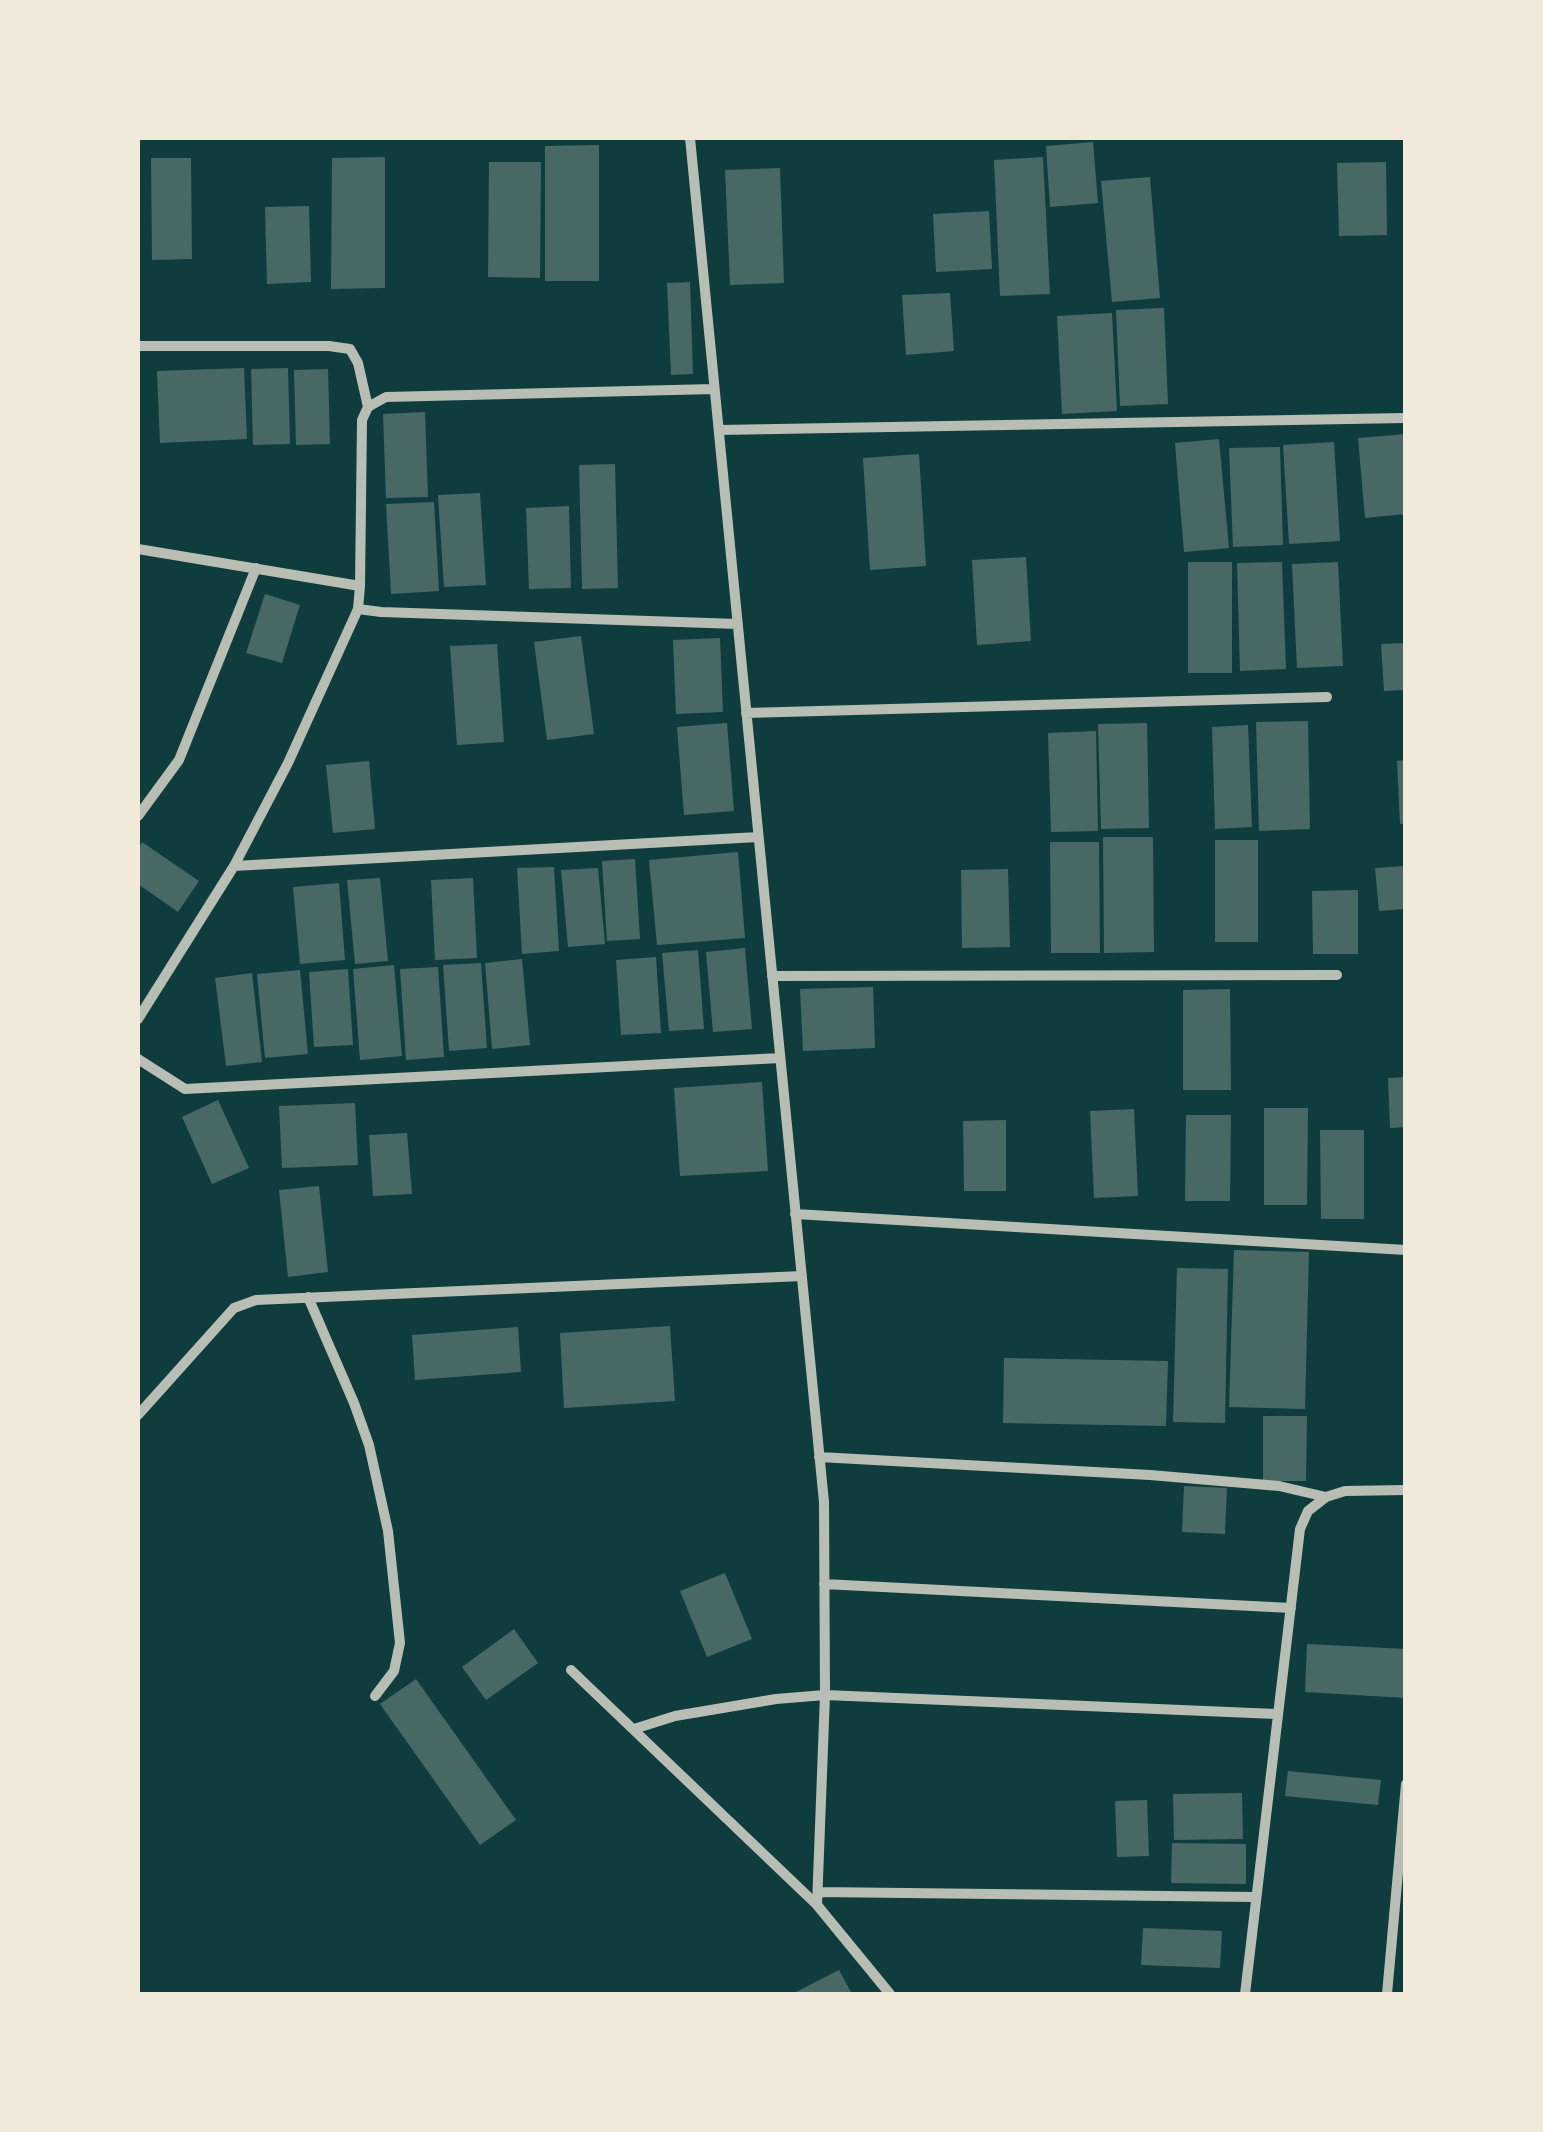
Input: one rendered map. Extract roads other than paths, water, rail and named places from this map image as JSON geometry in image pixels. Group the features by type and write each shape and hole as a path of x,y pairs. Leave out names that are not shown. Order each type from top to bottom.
{"street":[{"path":"690,138 824,1502 825,1695 817,1905"},
{"path":"138,346 350,349 358,363 368,406 362,420 358,610 288,763 234,866 138,1019"},
{"path":"368,406 386,397 714,389"},
{"path":"718,430 1406,418"},
{"path":"138,549 360,586"},
{"path":"138,816 179,760 256,568"},
{"path":"358,610 738,624"},
{"path":"746,713 1327,696"},
{"path":"234,866 758,837"},
{"path":"772,976 1337,975"},
{"path":"138,1058 185,1088 780,1058"},
{"path":"796,1214 1406,1250"},
{"path":"138,1416 234,1308 256,1300 802,1276"},
{"path":"308,1298 369,1445 388,1531 400,1643 394,1671 375,1696"},
{"path":"819,1457 1150,1474 1279,1486 1326,1496"},
{"path":"1245,1994 1300,1529 1308,1511 1326,1496 1345,1491 1406,1490"},
{"path":"824,1584 1291,1608"},
{"path":"571,1670 817,1905 890,1994"},
{"path":"634,1729 675,1716 776,1698 825,1695 1276,1714"},
{"path":"1386,1994 1406,1784"},
{"path":"818,1892 1254,1897"}]}
